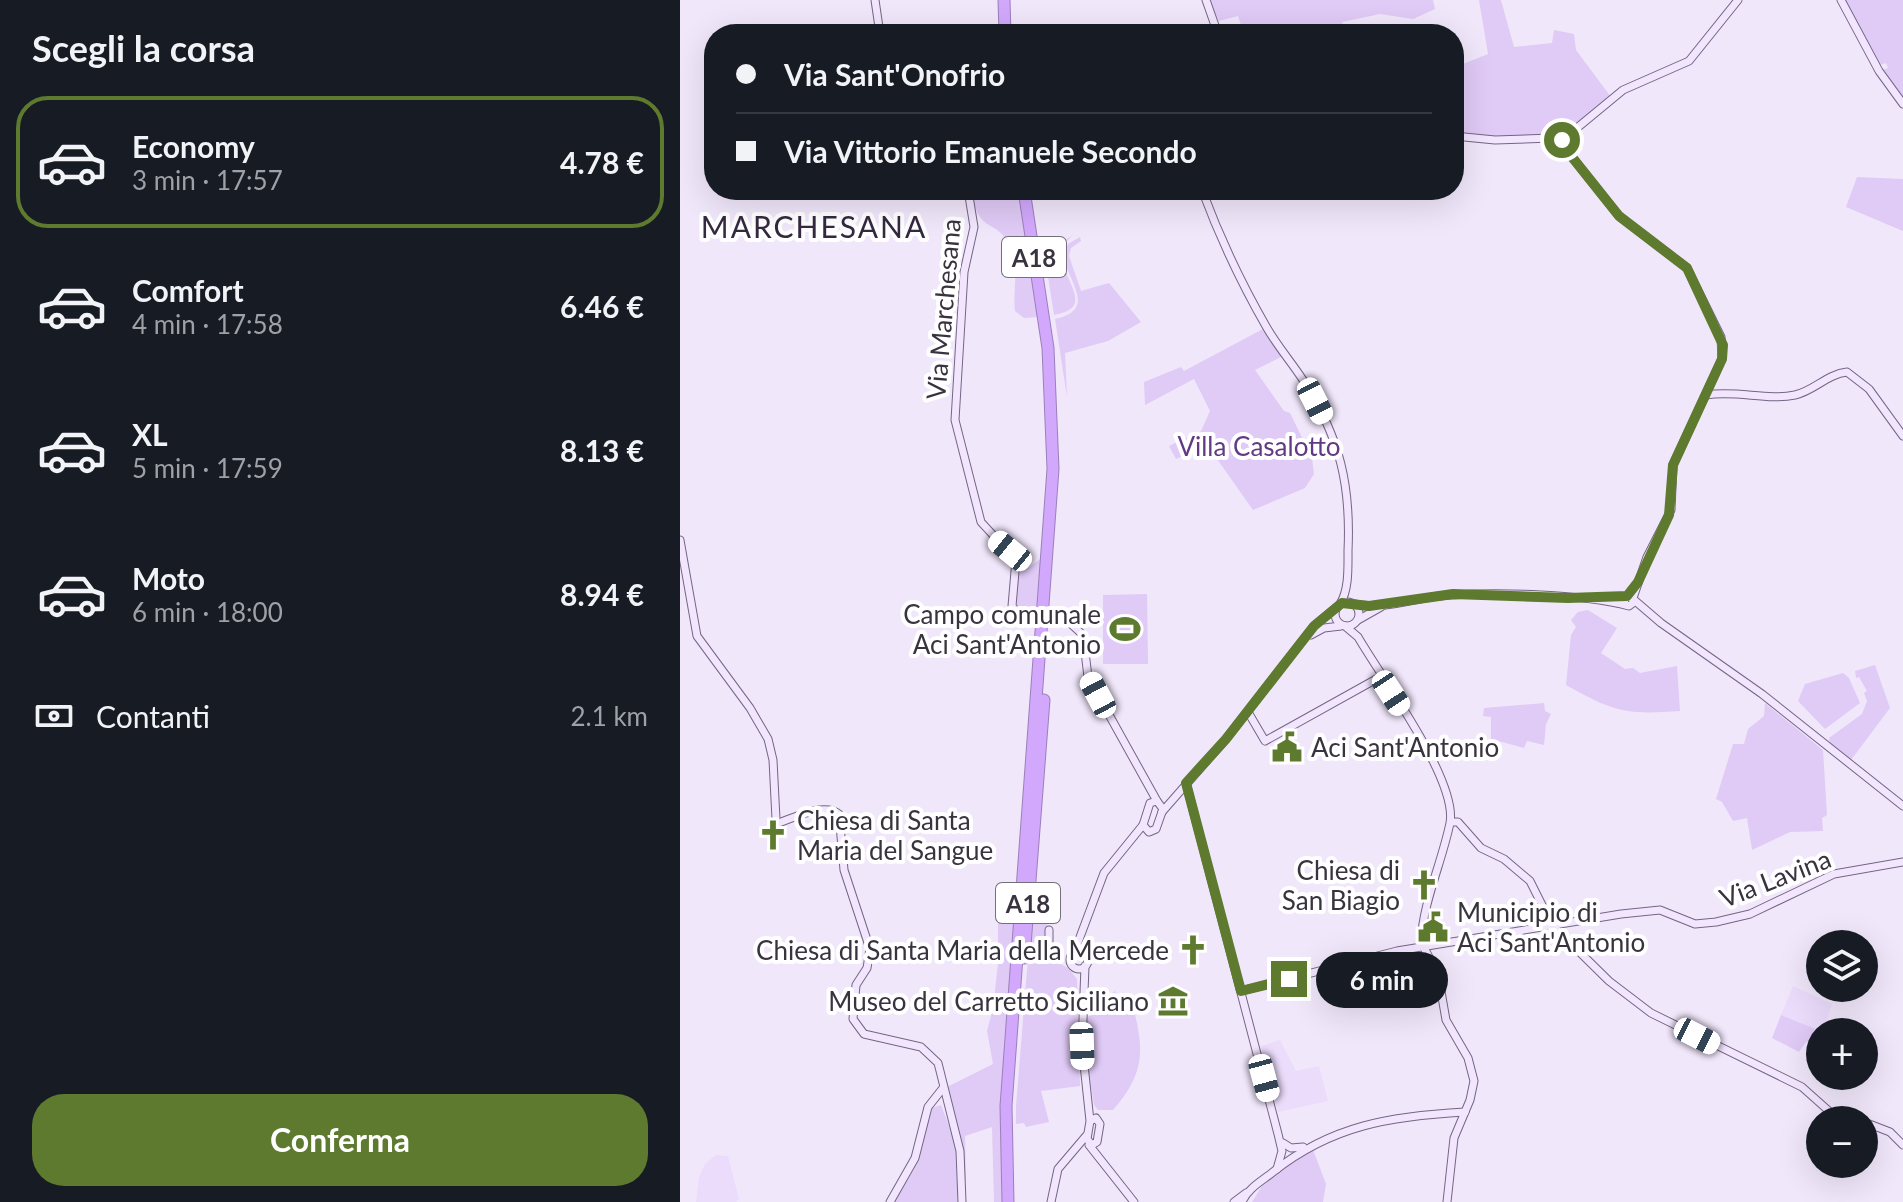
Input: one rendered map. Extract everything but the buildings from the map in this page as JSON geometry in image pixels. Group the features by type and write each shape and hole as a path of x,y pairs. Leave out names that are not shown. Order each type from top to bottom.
{"highway":[{"path":"1004,0 1005,24"},
{"path":"1011,0 1012,24"},
{"name":"A18","path":"1008,1202 1006,1092 1053,469 1048,348 1026,200"},
{"name":"A18","path":"1014,1202 1012,1125 1060,470 1054,347 1032,200"}],"street":[{"path":"875,0 879,24"},
{"path":"1206,0 1214,24"},
{"path":"1560,142 1623,90 1689,61 1738,0"},
{"path":"1841,0 1879,71 1903,104"},
{"path":"1464,137 1495,140 1552,138 1560,142 1619,216 1678,258 1696,281 1723,345 1722,359 1673,465 1669,515 1630,600"},
{"name":"Via Marchesana","path":"970,200 974,227 964,272 955,420 986,532 1013,555 1017,570 1012,606 1021,617 1061,621 1071,624 1083,635 1088,677 1143,778"},
{"path":"1206,200 1219,234 1267,329 1304,381 1340,451 1348,497 1346,590 1335,619 1358,637 1427,750 1444,784 1454,823 1481,848 1518,869 1530,881 1552,925 1575,950 1651,1013 1802,1087 1823,1106"},
{"path":"1706,395 1738,391 1794,395 1835,374 1847,372 1869,389 1903,436"},
{"path":"680,540 688,600 697,636 766,733 773,760 774,820 830,809 839,814 844,870 869,944 870,958 856,985 854,1022 864,1034 914,1045 927,1051 940,1066 946,1105 960,1151 962,1202"},
{"path":"1346,590 1359,611 1358,637"},
{"path":"1146,829 1156,829 1162,812 1178,792 1248,712 1314,626 1339,605 1389,604 1453,594 1630,600 1762,694 1903,806"},
{"path":"1306,638 1324,628 1345,626 1389,604"},
{"path":"1248,712 1265,741 1380,677"},
{"path":"1143,778 1159,801 1162,812"},
{"path":"1082,994 1073,967 1073,953 1084,932 1099,882 1126,847 1146,829 1149,806 1143,778"},
{"path":"1186,783 1278,1134 1289,1158"},
{"path":"1149,806 1178,792"},
{"path":"1447,1202 1452,1149 1474,1081 1468,1058 1443,1013 1438,974 1425,944 1443,852 1454,823"},
{"name":"Via Lavina","path":"1552,925 1663,910 1695,924 1716,922 1750,914 1834,874 1903,862"},
{"path":"1241,991 1425,944 1552,925"},
{"path":"1049,930 1049,949 1054,958 1073,967 1085,966"},
{"path":"1051,1202 1056,1173 1076,1150 1093,1120 1086,1089 1082,994 1084,932"},
{"path":"1054,958 1085,953"},
{"path":"890,1202 911,1169 930,1105 943,1088"},
{"path":"930,1105 939,1101 946,1105"},
{"path":"1282,1147 1312,1144 1383,1119 1465,1112"},
{"path":"1093,1120 1100,1124 1098,1140 1105,1161"},
{"path":"1878,1127 1890,1132 1903,1145"},
{"path":"1087,1134 1090,1147 1105,1161 1134,1202"},
{"path":"1076,1150 1090,1147 1098,1140"},
{"path":"1234,1202 1289,1158 1312,1144"},
{"path":"1277,1169 1282,1147"},
{"path":"1245,1202 1254,1186"}],"shaded area":[{"path":"1793,986 1806,992 1806,1002 1832,1004 1828,1018 1806,1018 1806,1025 1781,1015"},
{"path":"1280,1040 1296,1071 1319,1066 1328,1101 1278,1112 1261,1046"},
{"path":"716,1155 728,1156 739,1199 736,1202 696,1202 699,1177 705,1164"}],"green space":[{"path":"1209,0 1433,0 1435,9 1413,19 1380,14 1343,24 1241,24 1238,16 1219,21"},
{"path":"1479,0 1501,0 1514,47 1552,43 1554,30 1574,34 1576,50 1611,97 1579,125 1555,136 1511,138 1464,133 1464,64 1488,54"},
{"path":"1845,0 1903,0 1903,99 1883,70 1888,68 1886,63 1880,65"},
{"path":"1857,177 1903,179 1903,231 1846,207"},
{"path":"973,200 1021,200 1039,317 1024,318 1015,311 1013,250 1003,235 982,220"},
{"path":"1075,234 1064,245 1062,257 1075,302 1069,310 1054,315 1046,264 1062,242"},
{"path":"1080,237 1081,241 1071,248 1069,256 1081,291 1109,283 1141,322 1108,341 1065,353 1067,397 1055,319 1068,315 1078,302 1063,255 1068,244"},
{"name":"Villa Casalotto","path":"1263,329 1283,356 1255,370 1284,411 1290,413 1312,458 1314,474 1305,488 1253,510 1210,449 1204,446 1176,459 1169,446 1201,431 1210,411 1194,379 1145,405 1144,382 1181,367 1184,371"},
{"path":"1043,557 1039,618 1027,617 1016,609 1019,564 1028,568"},
{"name":"Campo comunale Aci Sant'Antonio","path":"1147,594 1148,664 1103,664 1103,595"},
{"path":"1588,610 1617,628 1601,653 1625,669 1633,668 1640,673 1677,666 1680,711 1621,710 1566,685 1571,635 1576,627 1571,620 1578,612"},
{"path":"1875,665 1890,708 1851,760 1830,743 1829,738 1862,714 1867,701 1864,693 1867,691 1859,677 1856,678 1855,671"},
{"path":"1843,673 1849,678 1860,703 1825,729 1798,701 1805,684"},
{"path":"1544,703 1545,711 1551,714 1546,724 1544,745 1527,741 1524,748 1491,739 1491,717 1483,716 1484,708"},
{"path":"1765,703 1823,750 1827,815 1822,818 1823,831 1790,832 1752,850 1747,818 1733,821 1722,802 1716,799 1733,744 1744,744 1748,729 1764,716"},
{"path":"1018,882 1001,1127 1004,1202 994,1202 992,1127 965,1136 966,1183 947,1087 993,1064 987,1031 998,964 998,898 1003,888"},
{"path":"1034,885 1048,895 1047,943 1052,959 1068,968 1077,979 1080,1086 1041,1091 1049,1122 1026,1127 1024,1123 1016,1124 1016,1106"},
{"path":"1115,991 1120,1004 1131,999 1140,1058 1132,1083 1113,1110 1098,1110 1094,1105 1086,1055 1087,1017 1106,1009 1103,1000"},
{"path":"1781,1015 1806,1025 1806,1042 1799,1052 1772,1038"},
{"path":"941,1105 958,1150 960,1202 894,1202 915,1168 932,1108"},
{"path":"1312,1147 1326,1184 1323,1202 1252,1202 1262,1186"}],"place":[{"name":"Campo comunale Aci Sant'Antonio","path":"1125,629"},
{"name":"Aci Sant'Antonio","path":"1287,747"},
{"name":"Chiesa di Santa Maria del Sangue","path":"773,835"},
{"name":"Chiesa di San Biagio","path":"1424,885"},
{"name":"Municipio di Aci Sant'Antonio","path":"1433,927"},
{"name":"Chiesa di Santa Maria della Mercede","path":"1193,950"},
{"name":"Museo del Carretto Siciliano","path":"1173,1001"}],"district":[{"name":"MARCHESANA","path":"814,226"}],"route":[{"path":"1289,979 1241,991 1186,783 1226,739 1314,626 1342,603 1369,606 1453,594 1568,598 1627,596 1638,582 1652,546 1669,515 1673,465 1722,359 1721,337 1687,268 1668,250 1619,216 1560,142 1562,140"}]}
